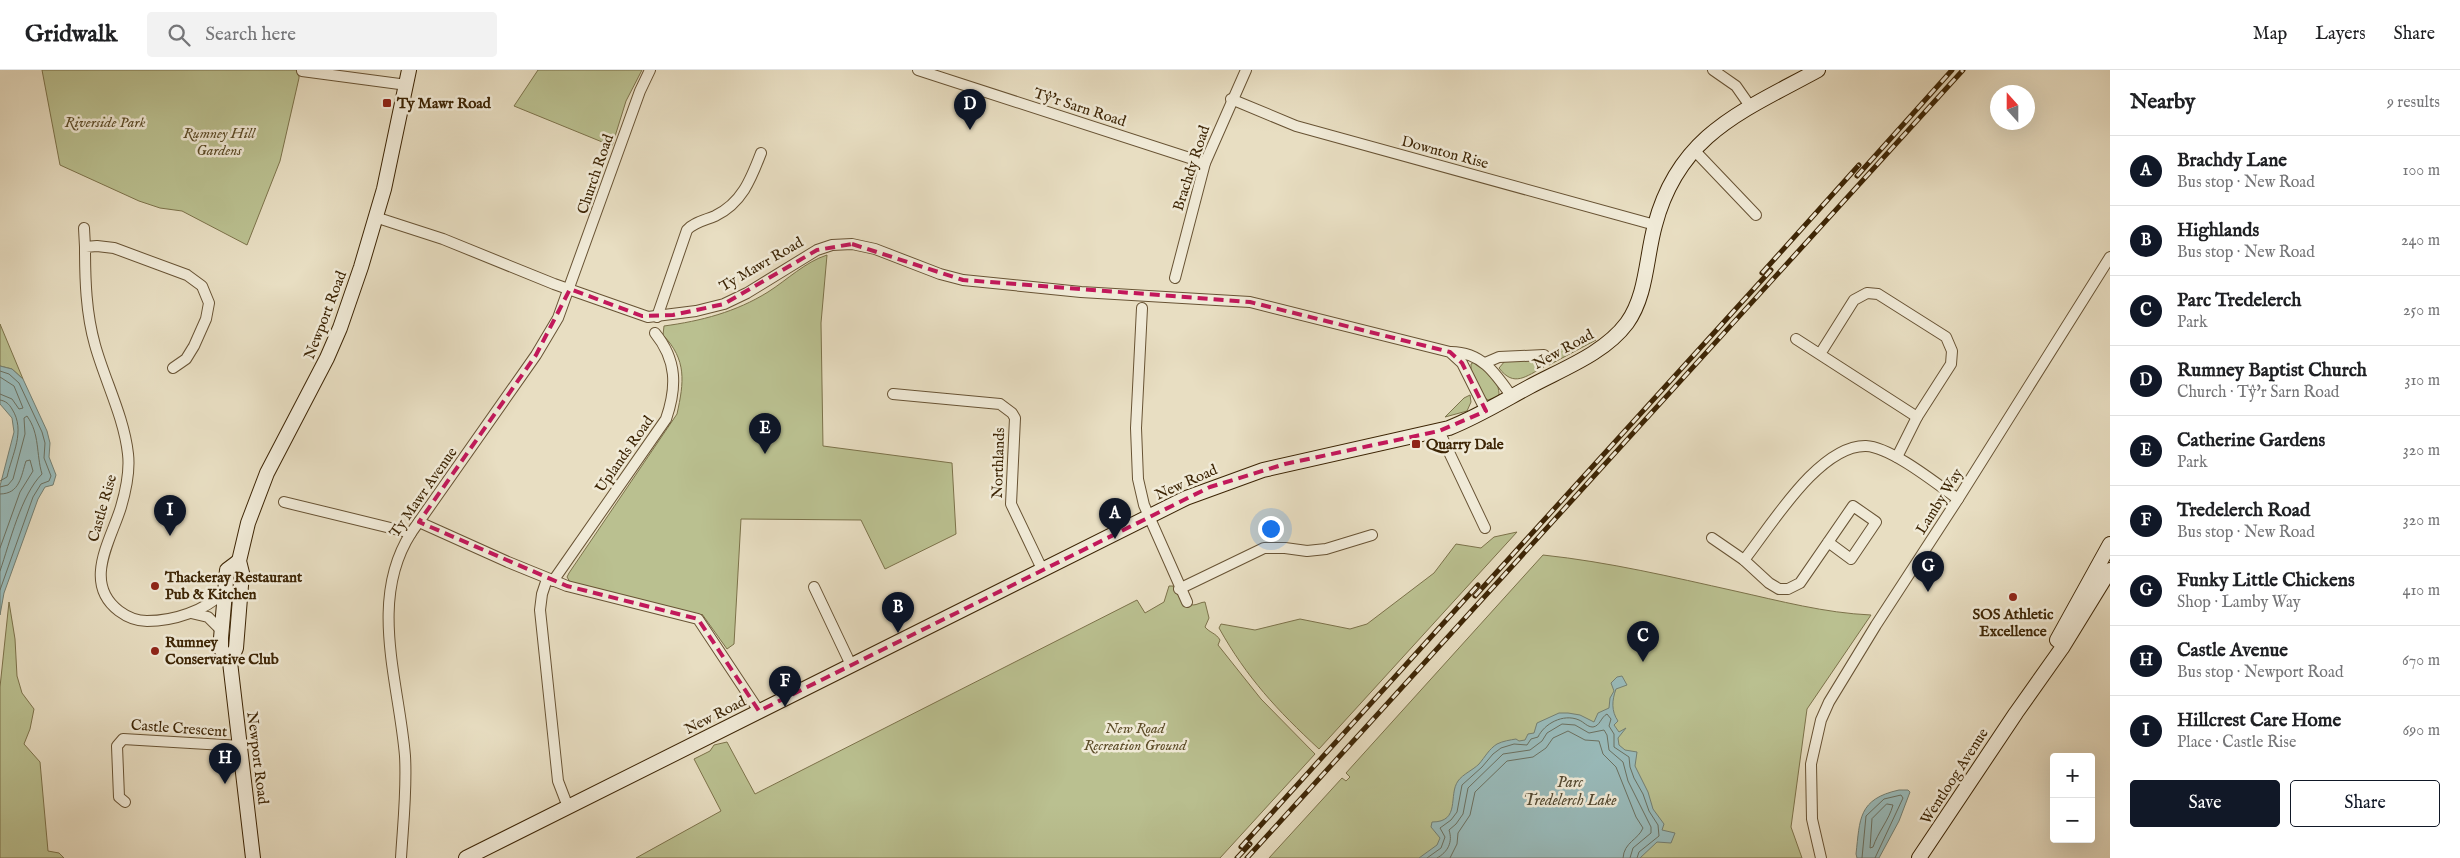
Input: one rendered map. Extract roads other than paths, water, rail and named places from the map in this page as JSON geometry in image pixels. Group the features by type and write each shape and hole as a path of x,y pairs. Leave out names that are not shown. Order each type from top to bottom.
{"street":[{"path":"302,70 407,85"},
{"name":"Newport Road","path":"230,662 236,648 242,573 239,561 250,517 267,473 327,358 340,328 361,267 375,217 391,158 410,70"},
{"name":"Church Road","path":"570,289 640,91 650,70"},
{"name":"Tŷ'r Sarn Road","path":"918,70 1205,163"},
{"name":"Brachdy Road","path":"1175,278 1205,163 1231,99 1246,70"},
{"name":"New Road","path":"466,858 1149,515 1242,476 1439,431 1486,412 1587,356 1620,332 1627,322 1638,300 1655,225 1666,193 1694,150 1719,126 1750,106 1818,70"},
{"path":"1718,71 1736,86 1750,106"},
{"name":"Downton Rise","path":"1231,99 1296,126 1655,225"},
{"path":"1694,150 1756,215"},
{"path":"657,317 687,230 690,226 717,215 736,200 749,184 761,153"},
{"name":"Ty Mawr Road","path":"375,217 438,237 642,316 657,317 696,312 724,304 747,293 817,250 842,244 875,249 940,274 963,280 1081,292 1250,302 1450,352"},
{"name":"Castle Rise","path":"84,228 86,297 90,326 123,430 128,456 125,494 100,569 102,586 108,599 117,610 139,621 161,620 191,612 213,602 224,592"},
{"path":"85,247 114,248 187,275 202,286 209,303 206,319 186,359 173,368"},
{"name":"Lamby Way","path":"1821,858 1812,819 1810,787 1813,749 1821,720 1840,683 1876,625 1958,499 2110,257"},
{"name":"Ty Mawr Avenue","path":"401,858 406,768 390,644 389,611 394,568 400,551 411,533 536,355 558,318 570,289"},
{"path":"1820,354 1854,300 1867,293 1878,294 1946,336 1952,351 1952,364 1917,418 1897,457"},
{"path":"1142,308 1136,454 1141,492 1187,602"},
{"name":"Uplands Road","path":"568,807 558,781 540,610 542,594 550,580 666,419 673,397 674,368 667,349 655,333"},
{"path":"1796,339 1917,418"},
{"path":"1450,352 1468,355 1485,363 1512,397"},
{"path":"1450,352 1462,364 1486,412"},
{"path":"1485,363 1499,357 1544,355"},
{"name":"Northlands","path":"893,394 1000,404 1012,413 1014,418 1011,504 1042,569"},
{"path":"1439,431 1485,528"},
{"path":"1744,560 1814,470 1832,457 1849,449 1867,446 1897,457 1958,499"},
{"path":"284,502 411,533"},
{"path":"1712,538 1744,560 1768,583 1779,590 1788,589 1800,583 1828,542 1853,506 1876,522 1851,559 1828,542"},
{"path":"419,522 550,580 698,620 759,711"},
{"path":"1180,589 1264,548 1307,551 1326,549 1372,535"},
{"name":"Wentloog Avenue","path":"2016,713 2110,544"},
{"name":"Newport Road","path":"239,561 227,570 221,649 230,662 253,858"},
{"name":"Wentloog Avenue","path":"1919,858 2062,648 2110,570"},
{"path":"814,587 851,665"},
{"path":"191,612 208,617 221,630"},
{"name":"Castle Crescent","path":"125,802 119,796 116,746 123,739 241,746"}],"water":[{"path":"0,366 12,369 23,379 47,431 50,443 49,457 56,475 53,485 45,487 38,499 4,593 0,615 0,486 14,432 12,418 0,404"},
{"name":"Parc Tredelerch Lake","path":"1622,676 1627,685 1616,689 1613,701 1614,713 1618,721 1614,725 1619,732 1626,728 1618,738 1619,745 1625,750 1637,752 1635,766 1648,792 1653,809 1664,824 1662,830 1675,833 1671,843 1657,842 1640,858 1419,858 1437,845 1440,838 1431,827 1432,822 1447,818 1452,807 1455,787 1458,781 1479,764 1492,748 1506,741 1525,740 1528,734 1534,733 1537,723 1559,713 1580,715 1594,722 1598,713 1609,708 1610,698 1614,691 1611,683 1617,677"},
{"path":"1899,790 1908,790 1910,792 1899,821 1879,858 1857,858 1861,821 1868,805 1886,794"}],"railway":[{"path":"1857,176 1952,70"},
{"path":"1247,858 1963,70"},
{"path":"1762,273 1859,165"},
{"path":"1475,596 1771,270"},
{"path":"1241,847 1478,585"},
{"path":"1237,858 1250,844"}],"place":[{"name":"Ty Mawr Road","path":"387,103"},
{"name":"Rumney Baptist Church","path":"970,130"},
{"name":"Quarry Dale","path":"1416,444"},
{"name":"Catherine Gardens","path":"765,454"},
{"name":"Hillcrest Care Home","path":"170,536"},
{"name":"Brachdy Lane","path":"1115,539"},
{"name":"Thackeray Restaurant Pub & Kitchen","path":"155,586"},
{"name":"Funky Little Chickens","path":"1928,592"},
{"name":"SOS Athletic Excellence","path":"2013,597"},
{"name":"Highlands","path":"898,633"},
{"name":"Rumney Conservative Club","path":"155,651"},
{"name":"Parc Tredelerch","path":"1643,662"},
{"name":"Tredelerch Road","path":"785,707"},
{"name":"Castle Avenue","path":"225,784"}],"park label":[{"name":"Riverside Park","path":"105,122"},
{"name":"Rumney Hill Gardens","path":"219,142"},
{"name":"New Road Recreation Ground","path":"1135,736"}]}
